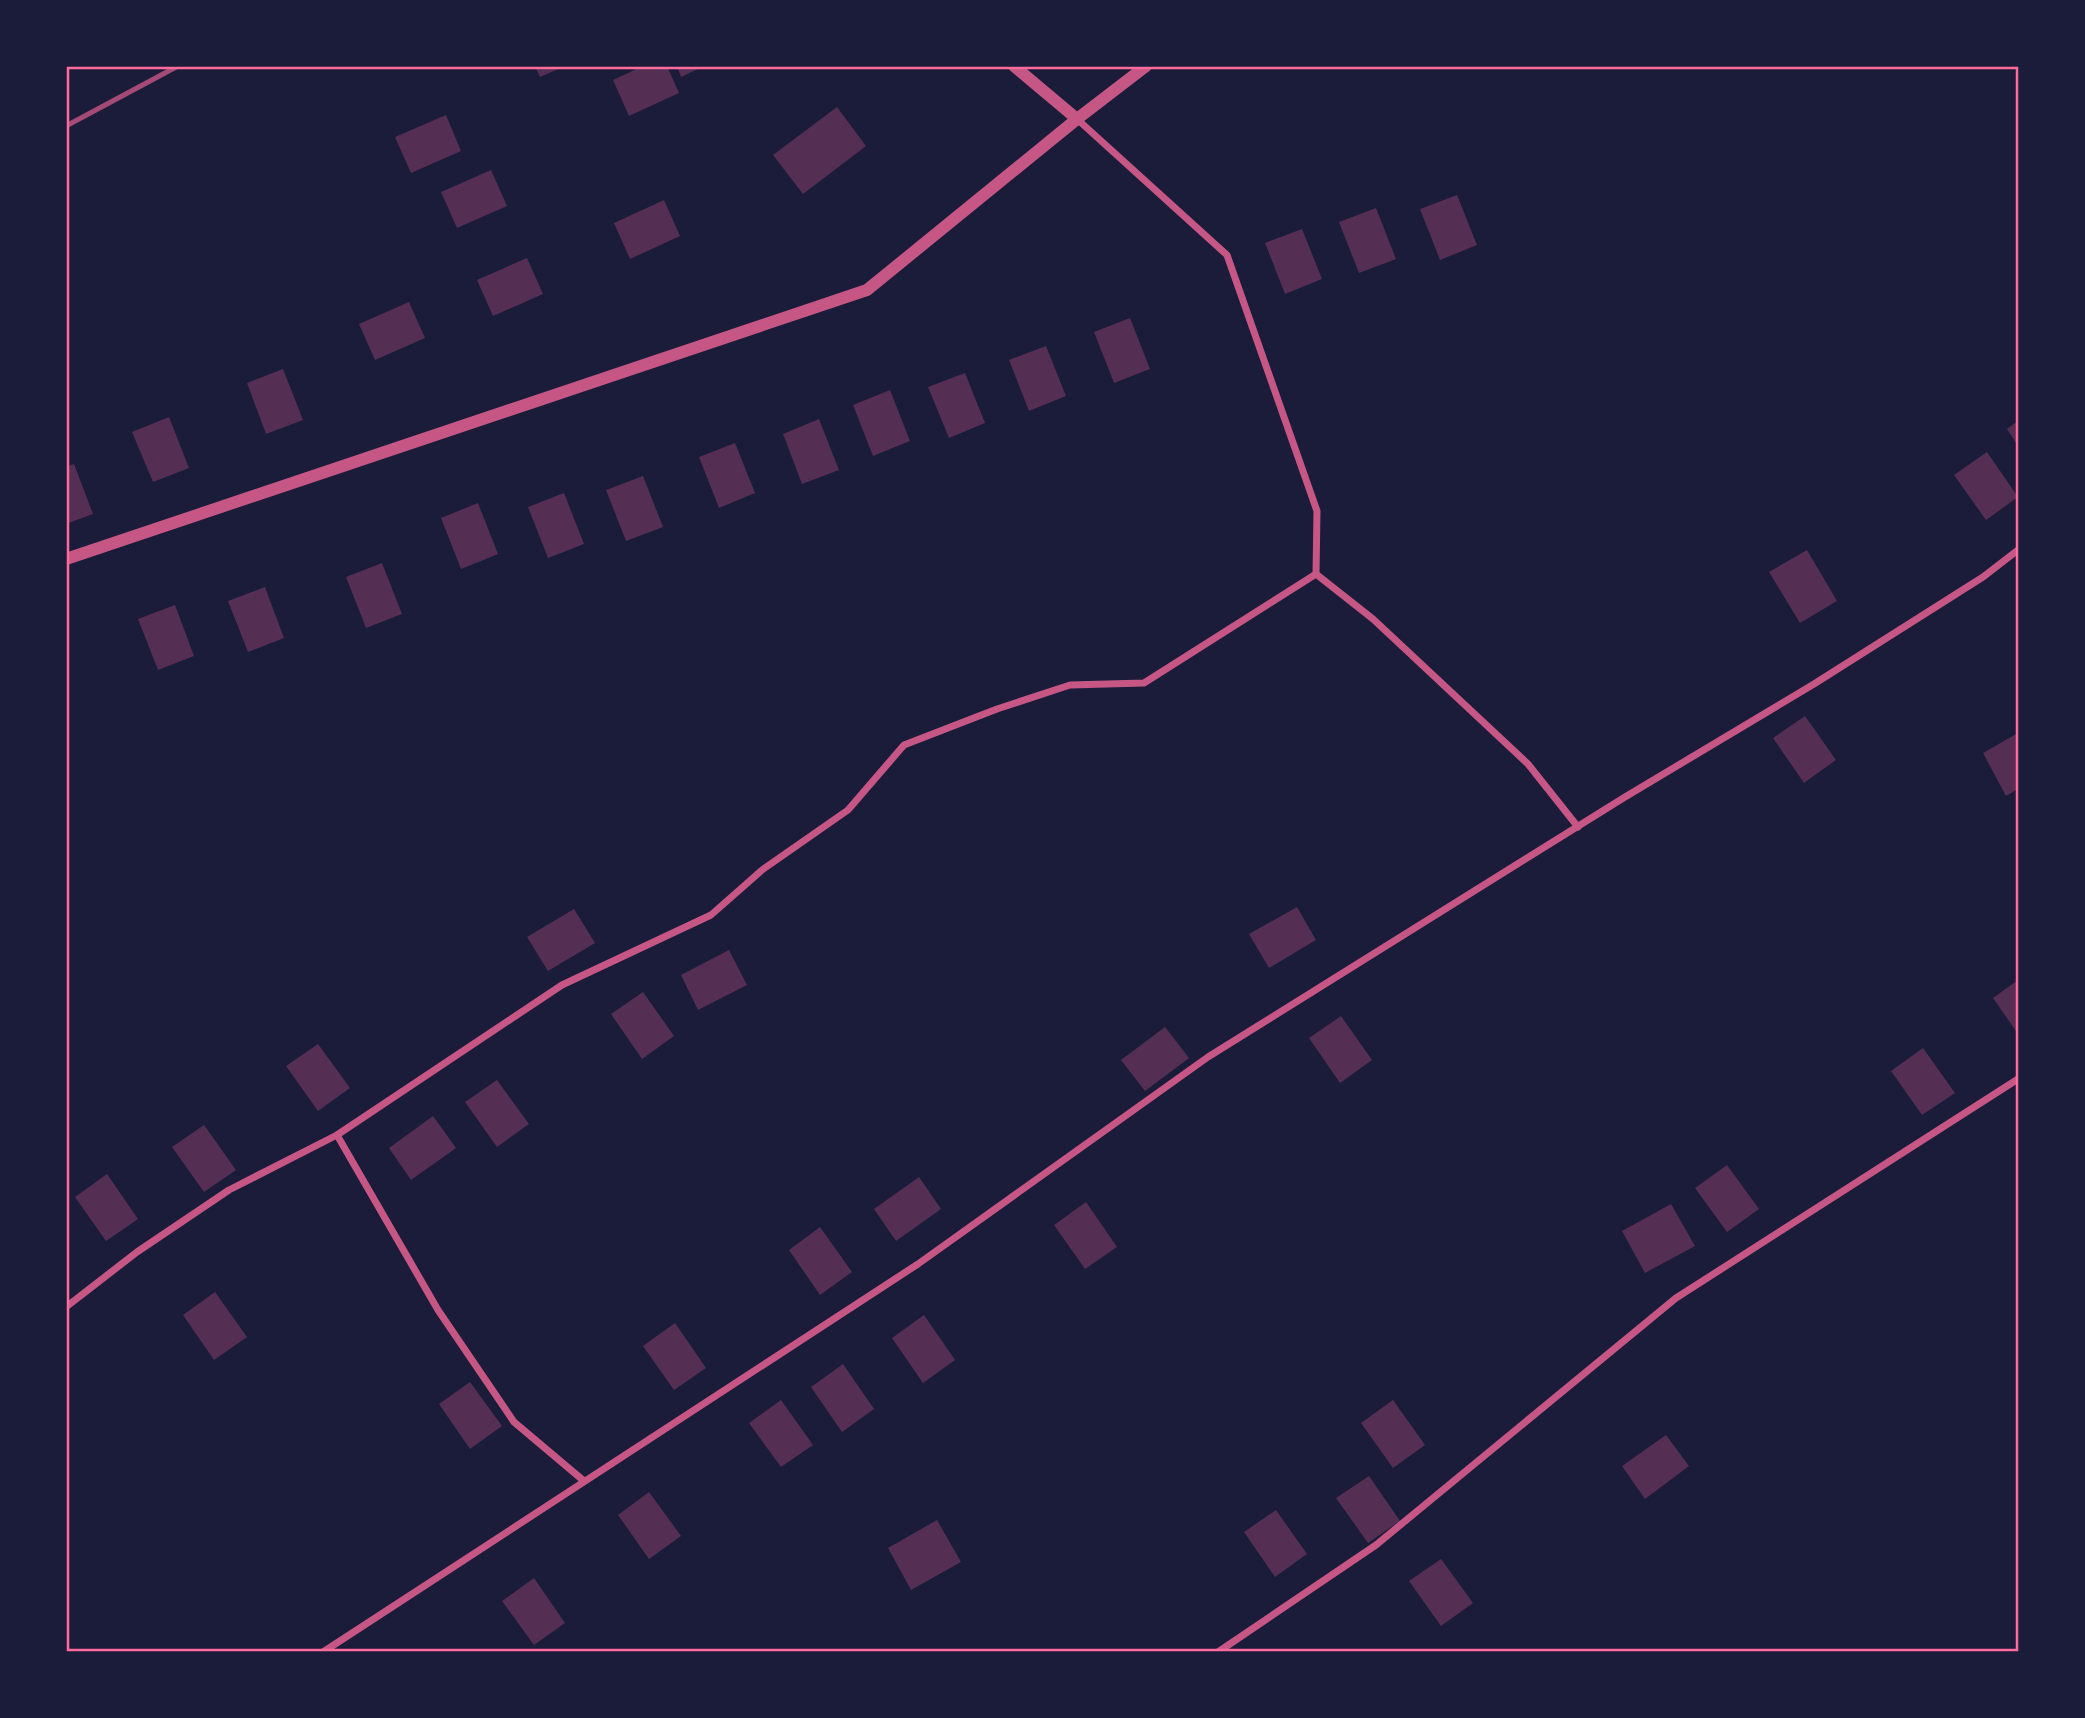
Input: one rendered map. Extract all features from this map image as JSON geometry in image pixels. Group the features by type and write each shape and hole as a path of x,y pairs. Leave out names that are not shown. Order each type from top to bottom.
{"street":[{"path":"1014,66 1077,119 1227,255 1317,511 1316,574"},
{"path":"66,559 867,290 1146,66"},
{"path":"323,1651 918,1264 1208,1057 1825,677 1983,576 2018,550"},
{"path":"1316,574 1373,619 1528,764 1578,827"},
{"path":"66,1307 137,1252 229,1190 337,1135 562,985 711,915 762,870 848,810 904,745 997,709 1070,685 1144,683 1316,574"},
{"path":"1218,1651 1376,1545 1676,1298 2018,1079"},
{"path":"337,1135 439,1310 514,1422 584,1482"}],"building":[{"path":"535,66 565,66 540,77"},
{"path":"643,66 667,66 679,93 629,116 613,80"},
{"path":"677,66 704,66 681,77"},
{"path":"837,107 866,146 803,194 773,155"},
{"path":"446,115 461,151 411,173 395,137"},
{"path":"491,170 507,206 457,228 441,192"},
{"path":"1457,195 1477,245 1440,260 1420,209"},
{"path":"664,200 680,236 630,259 614,223"},
{"path":"1376,208 1396,259 1359,273 1339,222"},
{"path":"1302,229 1322,279 1285,294 1265,243"},
{"path":"527,258 543,294 493,316 477,280"},
{"path":"409,302 425,338 375,360 359,324"},
{"path":"1130,318 1150,369 1114,383 1094,332"},
{"path":"1046,346 1066,396 1029,411 1009,360"},
{"path":"283,369 303,420 266,434 247,383"},
{"path":"965,373 985,423 949,438 928,387"},
{"path":"890,390 910,441 873,456 853,405"},
{"path":"169,417 189,468 153,482 132,432"},
{"path":"819,419 839,470 802,484 783,434"},
{"path":"2018,421 2018,446 2007,429"},
{"path":"735,443 755,493 719,508 699,457"},
{"path":"1987,452 2018,497 1986,520 1954,475"},
{"path":"74,464 93,514 66,524 66,467"},
{"path":"643,476 663,527 626,541 606,490"},
{"path":"564,493 584,544 548,558 528,507"},
{"path":"478,503 498,554 461,569 441,518"},
{"path":"1807,550 1837,601 1800,623 1769,572"},
{"path":"382,563 402,614 366,628 346,577"},
{"path":"265,587 284,638 248,652 228,601"},
{"path":"175,605 194,656 158,670 138,619"},
{"path":"1805,716 1836,760 1804,783 1773,738"},
{"path":"2018,733 2018,789 2006,796 1983,753"},
{"path":"1297,907 1316,940 1269,968 1249,934"},
{"path":"574,909 595,943 548,971 527,937"},
{"path":"729,950 747,985 698,1010 681,975"},
{"path":"2018,980 2018,1034 1993,998"},
{"path":"643,992 674,1036 642,1059 611,1014"},
{"path":"1341,1016 1372,1060 1340,1083 1309,1038"},
{"path":"1165,1027 1189,1058 1145,1091 1121,1060"},
{"path":"318,1044 350,1088 318,1111 286,1066"},
{"path":"1923,1048 1955,1093 1922,1115 1891,1071"},
{"path":"497,1080 529,1124 497,1147 465,1102"},
{"path":"433,1116 456,1148 411,1180 389,1148"},
{"path":"204,1125 236,1170 204,1192 172,1147"},
{"path":"1727,1165 1759,1209 1727,1232 1695,1188"},
{"path":"107,1174 138,1219 106,1241 75,1197"},
{"path":"919,1177 941,1209 896,1241 874,1209"},
{"path":"1086,1202 1117,1247 1085,1269 1054,1225"},
{"path":"1671,1204 1695,1246 1645,1273 1622,1231"},
{"path":"820,1227 852,1272 820,1295 789,1250"},
{"path":"215,1292 247,1337 214,1360 183,1315"},
{"path":"924,1315 955,1360 923,1383 892,1338"},
{"path":"675,1323 706,1368 674,1390 643,1346"},
{"path":"843,1364 874,1409 842,1432 811,1387"},
{"path":"470,1382 502,1426 470,1449 439,1404"},
{"path":"781,1400 813,1445 781,1467 749,1423"},
{"path":"1393,1400 1425,1445 1393,1468 1361,1423"},
{"path":"1666,1435 1689,1466 1645,1499 1622,1466"},
{"path":"1369,1476 1400,1521 1368,1543 1336,1498"},
{"path":"649,1492 681,1536 649,1559 618,1515"},
{"path":"1276,1510 1307,1554 1275,1577 1244,1532"},
{"path":"937,1520 961,1562 911,1590 888,1548"},
{"path":"1441,1559 1473,1603 1441,1626 1409,1581"},
{"path":"534,1578 565,1623 534,1645 502,1601"}],"railway":[{"path":"66,126 178,66"}]}
